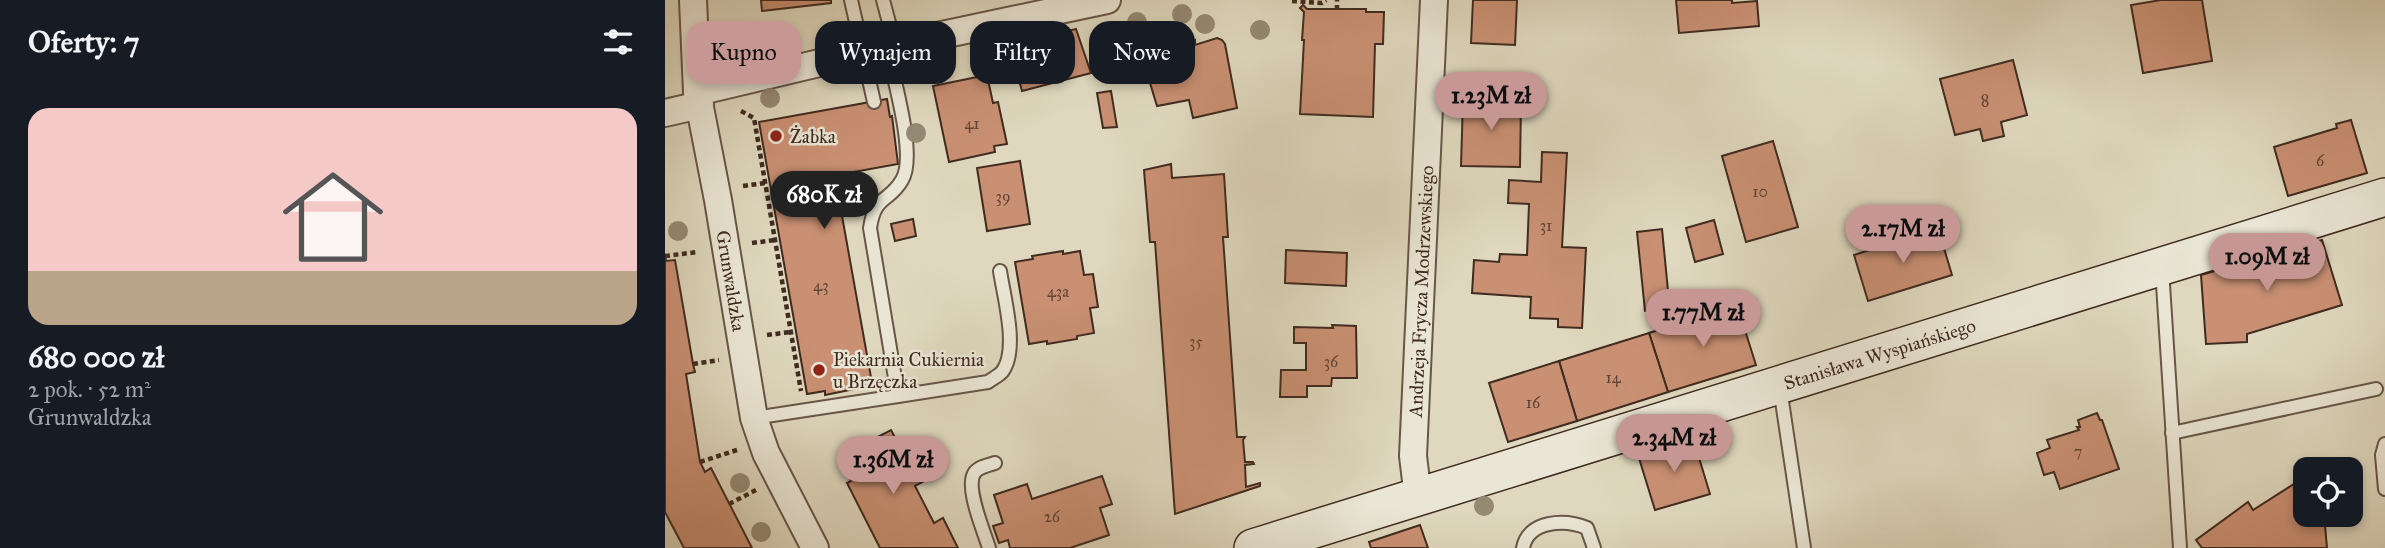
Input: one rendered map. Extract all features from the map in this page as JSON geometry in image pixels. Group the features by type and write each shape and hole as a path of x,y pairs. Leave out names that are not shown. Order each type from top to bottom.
{"street":[{"name":"Grunwaldzka","path":"692,0 699,98 754,418 766,453 815,548"},
{"path":"956,32 1107,0"},
{"name":"Andrzeja Frycza Modrzewskiego","path":"1418,497 1413,456 1434,0"},
{"path":"665,113 699,98 815,66"},
{"name":"Stanisława Wyspiańskiego","path":"1253,548 1313,534 1418,497 2385,197"}],"lane":[{"path":"851,0 864,21"},
{"path":"882,21 883,0"},
{"path":"874,102 876,84"},
{"path":"891,84 908,145 909,165 893,192 884,197 872,212 870,228 898,396"},
{"path":"2161,265 2180,548"},
{"path":"754,418 988,382 1001,374 1009,359 1010,338 1000,271"},
{"path":"1779,384 1804,548"},
{"path":"2172,433 2376,389"},
{"path":"2385,444 2382,455 2385,489"},
{"path":"989,548 970,487 972,476 977,469 995,463"},
{"path":"1523,548 1525,538 1533,530 1566,521 1587,528 1594,548"}],"path":[{"path":"1292,1 1326,0"},
{"path":"1337,0 1337,10"},
{"path":"748,115 754,118 801,393"},
{"path":"742,186 765,183"},
{"path":"751,244 775,240"},
{"path":"665,256 702,252"},
{"path":"766,335 790,332"},
{"path":"693,364 720,360"},
{"path":"700,462 738,449"},
{"path":"729,504 757,490"}],"building":[{"path":"761,0 831,0 831,3 762,11"},
{"path":"1473,0 1517,0 1515,45 1471,43"},
{"path":"1676,0 1732,0 1732,3 1757,1 1759,26 1679,33"},
{"path":"2161,0 2202,0 2212,61 2143,73 2131,5"},
{"path":"1303,5 1307,9 1366,9 1366,12 1384,12 1383,44 1375,44 1373,117 1300,114 1304,12 1300,8"},
{"path":"1075,29 1089,74 1075,77"},
{"path":"1217,38 1225,44 1237,108 1193,118 1189,100 1157,106 1150,84 1195,84 1195,45"},
{"path":"2013,60 2027,115 2001,122 2004,136 1983,141 1980,129 1955,135 1940,79"},
{"path":"970,78 970,84 989,84 993,103 998,102 1007,144 994,146 995,152 949,162 933,86 956,84 956,81"},
{"path":"1020,84 1049,84 1022,91"},
{"path":"1473,90 1499,91 1499,103 1521,103 1520,167 1461,166 1463,100 1473,100"},
{"path":"1111,91 1117,127 1103,128 1097,93"},
{"path":"887,99 898,164 848,173 850,186 837,188 872,383 825,395 825,391 807,394 759,122"},
{"path":"2351,120 2367,173 2288,196 2274,147 2337,128 2336,124"},
{"path":"1773,141 1798,227 1746,242 1722,156"},
{"path":"1542,152 1567,153 1562,247 1586,248 1582,328 1558,327 1558,319 1530,318 1531,297 1472,293 1474,260 1499,262 1500,254 1527,255 1529,204 1508,203 1509,180 1541,182"},
{"path":"1020,161 1030,224 987,231 977,168"},
{"path":"1171,164 1172,178 1224,174 1228,237 1223,237 1237,437 1245,437 1245,462 1254,464 1245,465 1246,487 1260,483 1260,486 1175,514 1155,242 1150,242 1144,170"},
{"path":"913,219 916,236 895,241 891,224"},
{"path":"1714,220 1723,254 1695,262 1686,228"},
{"path":"1938,228 1952,275 1868,301 1854,255"},
{"path":"1662,229 1669,301 1661,301 1662,309 1645,311 1637,232"},
{"path":"2322,240 2342,305 2247,334 2247,342 2206,344 2201,275"},
{"path":"1286,250 1347,253 1346,286 1285,283"},
{"path":"1063,251 1063,254 1080,251 1084,275 1093,274 1098,307 1090,308 1094,333 1077,336 1077,339 1029,344 1015,262"},
{"path":"665,254 666,261 675,260 695,372 686,374 700,462 705,472 711,468 752,548 684,548 665,512"},
{"path":"1737,305 1756,365 1668,392 1649,333"},
{"path":"1332,325 1356,326 1357,378 1332,378 1331,386 1307,386 1307,397 1280,397 1281,370 1306,370 1306,343 1294,343 1294,327 1333,328"},
{"path":"1649,333 1668,392 1577,421 1559,361"},
{"path":"1559,361 1577,421 1508,442 1489,383"},
{"path":"2097,413 2119,469 2060,489 2054,472 2044,475 2037,453 2050,448 2047,440 2079,430 2078,420"},
{"path":"891,430 901,449 906,446 924,481 915,486 934,523 943,518 958,548 880,548 847,483 851,481 839,457"},
{"path":"1693,438 1710,494 1655,510 1638,455"},
{"path":"1102,476 1112,504 1100,508 1109,535 1070,548 1010,548 1008,540 999,543 993,526 1003,523 994,495 1027,484 1032,499"},
{"path":"2293,485 2293,527 2325,527 2327,548 2202,548 2196,540 2248,502 2253,510"},
{"path":"1420,525 1428,548 1371,548 1369,542"}],"place":[{"name":"Żabka","path":"776,136"},
{"name":"Piekarnia Cukiernia u Brzęczka","path":"819,370"}]}
